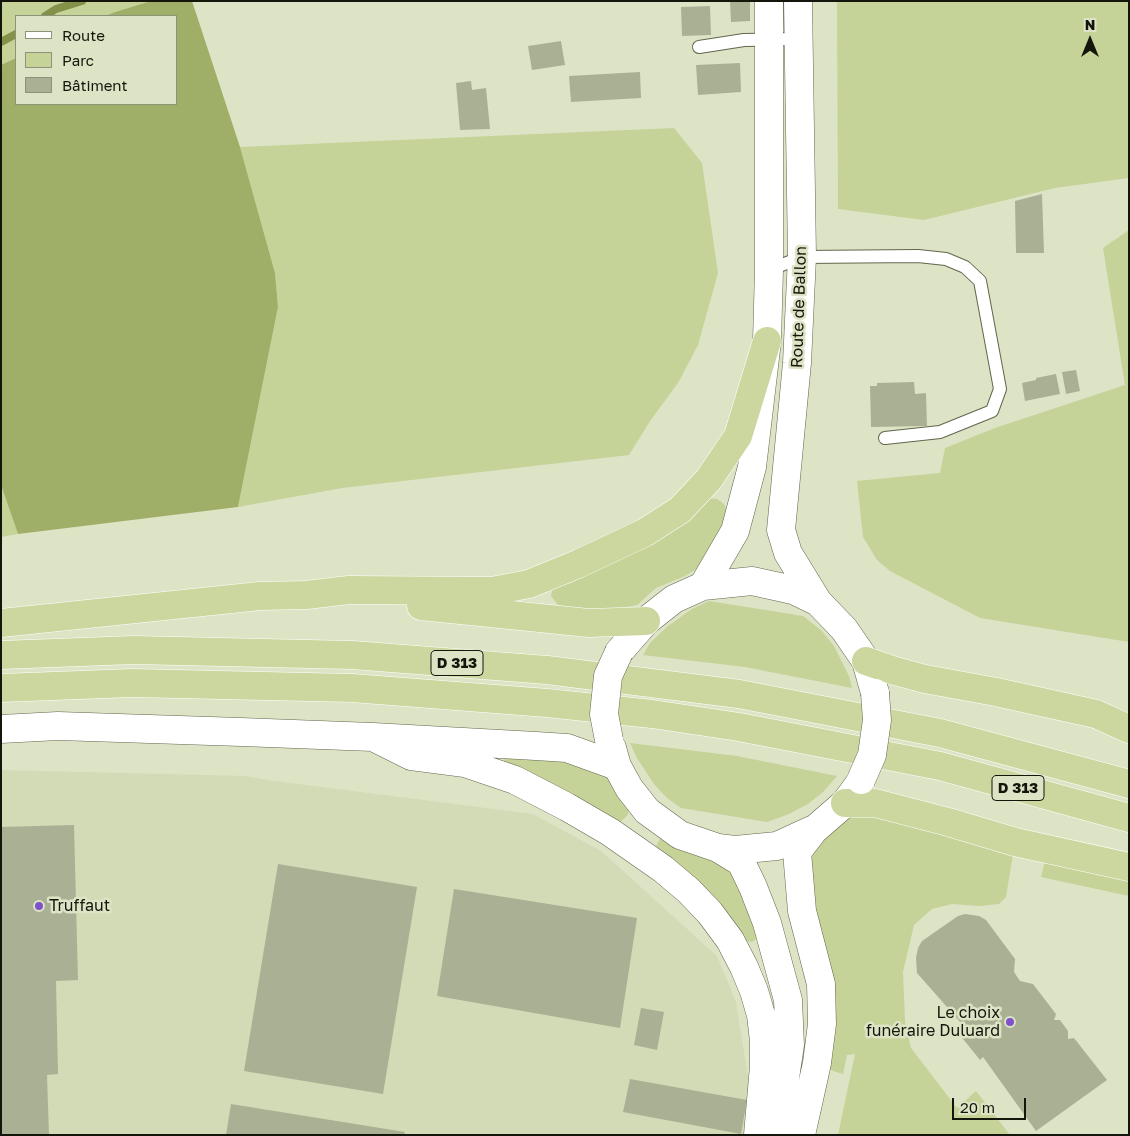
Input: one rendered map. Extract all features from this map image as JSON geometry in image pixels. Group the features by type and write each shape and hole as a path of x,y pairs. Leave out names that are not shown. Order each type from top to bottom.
{"highway":[{"path":"1,622 250,597 306,595 349,590 492,592 529,584 578,564 644,533 680,510 708,479 738,436 768,341"},
{"path":"306,595 589,623 646,621"},
{"name":"D 313","path":"1,655 134,650 352,655 547,670 739,694 925,730 1129,784"},
{"path":"866,660 925,679 996,692 1096,714 1129,729"},
{"name":"D 313","path":"1,688 132,683 352,688 546,703 652,714 739,727 940,766 1129,818"},
{"path":"845,803 875,803 1015,842 1129,867"}],"main road":[{"name":"Route de Ballon","path":"703,586 735,531 752,467 768,341 769,1"},
{"name":"Route de Ballon","path":"798,1 802,257 797,363 781,530 788,553 818,602"},
{"path":"801,1135 816,1064 822,1024 821,984 802,911 797,852 814,830 845,803 861,780 872,755 877,720 875,693 866,660 844,629 818,602 793,590 752,581 703,586 674,599 646,621 619,652 608,676 604,714 613,753 629,788 647,810 680,835 718,848 735,850 776,846 814,830"},
{"path":"1,729 58,726 373,736 567,748 613,753"},
{"path":"373,736 411,756 465,763 515,780 610,832 663,869 689,891 710,913 730,940 754,991 761,1015 764,1066 758,1135"},
{"path":"718,848 741,862 753,887 768,923 788,1000 790,1046 774,1135"}],"lane":[{"path":"700,47 744,40 798,39"},
{"path":"769,270 802,257 918,256 946,259 965,267 980,281 1000,389 992,411 940,432 885,438"}],"shaded area":[{"path":"1,770 246,776 533,814 601,851 717,956 736,1002 752,1102 748,1135 1,1135"}],"green space":[{"path":"1,1 151,1 108,15 15,15 15,58 1,65"},
{"path":"151,1 192,1 240,147 275,273 278,307 238,507 18,534 1,485 1,65 15,58 15,105 178,105 178,15 108,15"},
{"path":"837,1 1129,1 1129,178 1055,188 924,220 838,209"},
{"path":"674,128 702,163 718,273 698,345 678,383 650,421 629,455 342,488 238,507 278,307 275,273 240,147"},
{"path":"1129,230 1129,642 980,618 890,571 877,560 863,537 857,481 940,473 945,448 995,428 1125,385 1103,248"},
{"path":"1,485 18,534 1,537"},
{"path":"708,498 717,499 724,504 727,520 709,561 685,576 656,588 637,605 599,612 558,605 551,596 553,587"},
{"path":"709,601 803,616 821,630 834,646 849,676 852,688 745,667 643,655 650,643 668,626 692,609"},
{"path":"630,743 737,756 837,776 823,792 808,804 789,814 767,822 681,808 667,798 654,784 637,758"},
{"path":"507,754 617,766 630,807 627,816 620,822 609,823 503,763"},
{"path":"845,803 1015,842 1006,897 999,904 980,906 952,904 932,909 914,925 903,972 905,1021 911,1048 957,1108 976,1091 1010,1135 838,1135 855,1054 847,1055 843,1074 833,1071 817,1060 802,911 814,830"},
{"path":"671,836 741,862 758,938 752,942 741,940 657,857 656,846 660,839"},
{"path":"1048,849 1129,867 1129,896 1041,877"}],"building":[{"path":"730,1 750,1 750,21 731,22"},
{"path":"710,6 711,35 682,36 681,7"},
{"path":"561,41 565,65 532,70 528,46"},
{"path":"740,63 741,92 698,95 696,65"},
{"path":"640,72 641,98 571,102 569,76"},
{"path":"471,81 472,90 486,88 490,129 460,130 456,83"},
{"path":"1042,194 1044,253 1016,253 1015,201"},
{"path":"1076,370 1080,391 1066,394 1062,372"},
{"path":"1056,374 1060,394 1025,401 1022,383"},
{"path":"914,382 915,394 926,393 927,426 871,427 870,386 877,386 877,383"},
{"name":"Truffaut","path":"74,825 78,980 56,981 58,1074 47,1075 49,1135 1,1135 1,827"},
{"path":"278,864 417,887 383,1094 244,1071"},
{"path":"454,889 637,918 620,1028 437,996"},
{"name":"Le choix funéraire Duluard","path":"965,914 979,916 986,920 1015,959 1014,972 1020,981 1033,984 1056,1014 1054,1020 1060,1020 1068,1031 1068,1039 1074,1038 1107,1080 1036,1131 983,1057 980,1060 955,1029 961,1023 917,973 916,958 922,941 958,916"},
{"path":"641,1008 664,1012 657,1050 634,1045"},
{"path":"630,1079 747,1100 741,1134 623,1112"},
{"path":"231,1104 405,1132 404,1135 226,1135"}],"waterway":[{"path":"47,15 56,9 82,1"},
{"path":"1,42 15,35"}],"place":[{"name":"Truffaut","path":"39,906"},
{"name":"Le choix funéraire Duluard","path":"1010,1022"}]}
